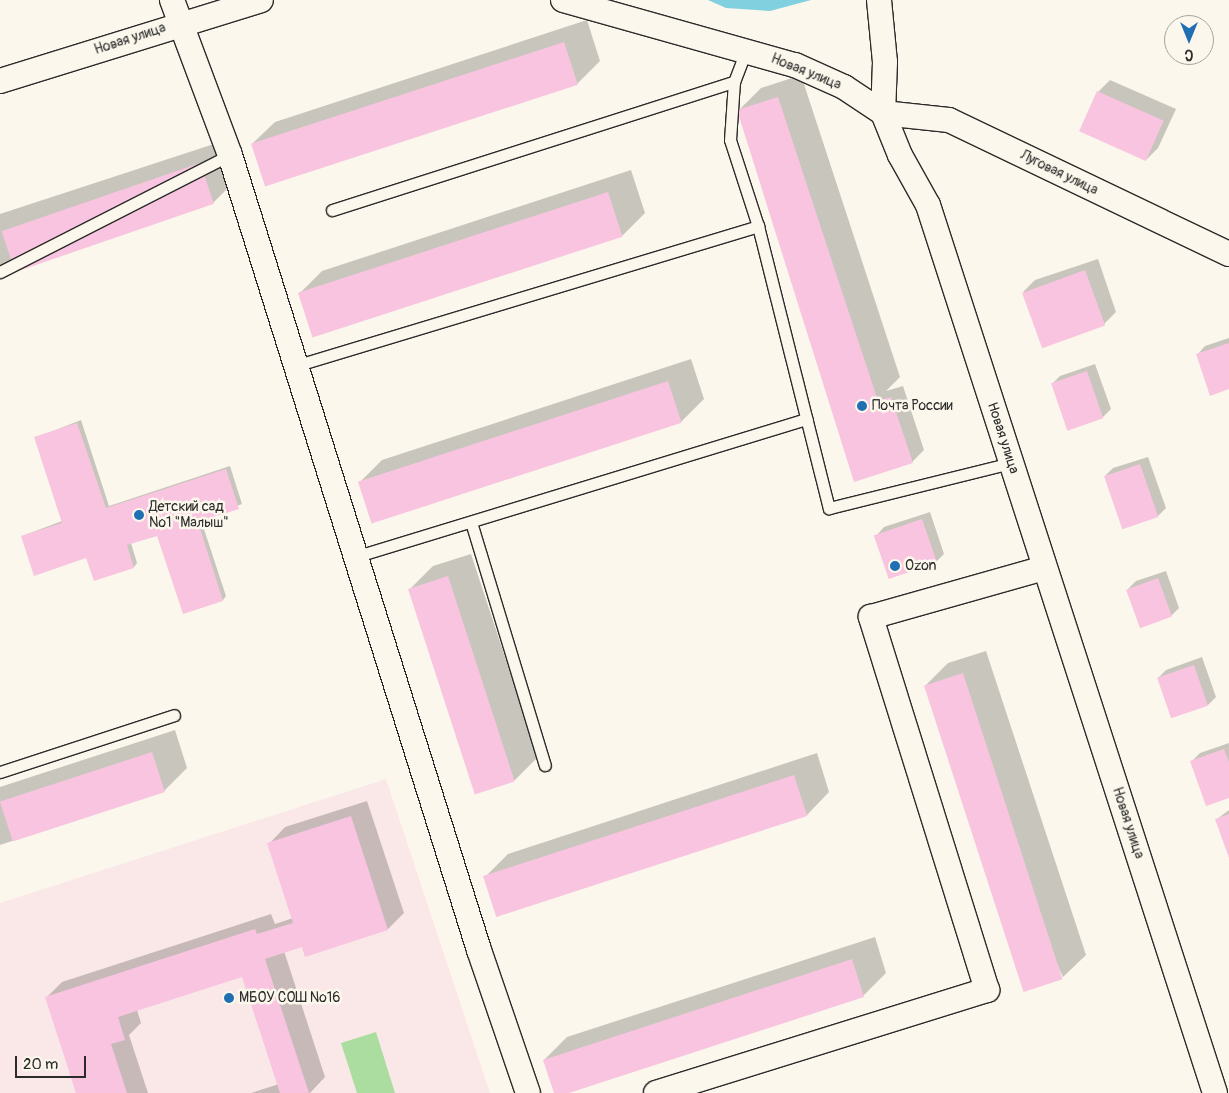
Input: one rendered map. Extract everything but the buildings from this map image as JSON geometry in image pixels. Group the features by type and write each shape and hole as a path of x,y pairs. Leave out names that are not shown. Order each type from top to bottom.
{"street":[{"path":"172,0 230,156 295,366 358,556 476,941 528,1093"},
{"name":"Новая улица","path":"0,81 179,23 261,0"},
{"name":"Новая улица","path":"563,0 795,65 844,87 882,113 900,155 928,205 1215,1093"},
{"path":"879,0 885,62 882,113"},
{"name":"Луговая улица","path":"882,113 949,120 1229,254"},
{"path":"656,1093 987,990 871,617 1044,568"}],"lane":[{"path":"746,51 734,82 730,140 758,226 829,508 1011,463"},
{"path":"332,210 734,82"},
{"path":"0,272 230,156"},
{"path":"295,366 758,226"},
{"path":"358,556 807,420"},
{"path":"471,522 545,764"},
{"path":"0,772 174,715"}],"shaded area":[{"name":"МБОУ СОШ №16","path":"386,779 490,1093 0,1093 0,903"}],"green space":[{"path":"376,1032 395,1093 357,1093 341,1043"}],"water":[{"path":"708,0 811,0 770,11 726,8"}],"place":[{"name":"Почта России","path":"862,406"},
{"name":"Детский сад №1 \"Малыш\"","path":"139,515"},
{"name":"Ozon","path":"895,566"},
{"name":"МБОУ СОШ №16","path":"229,998"}]}
